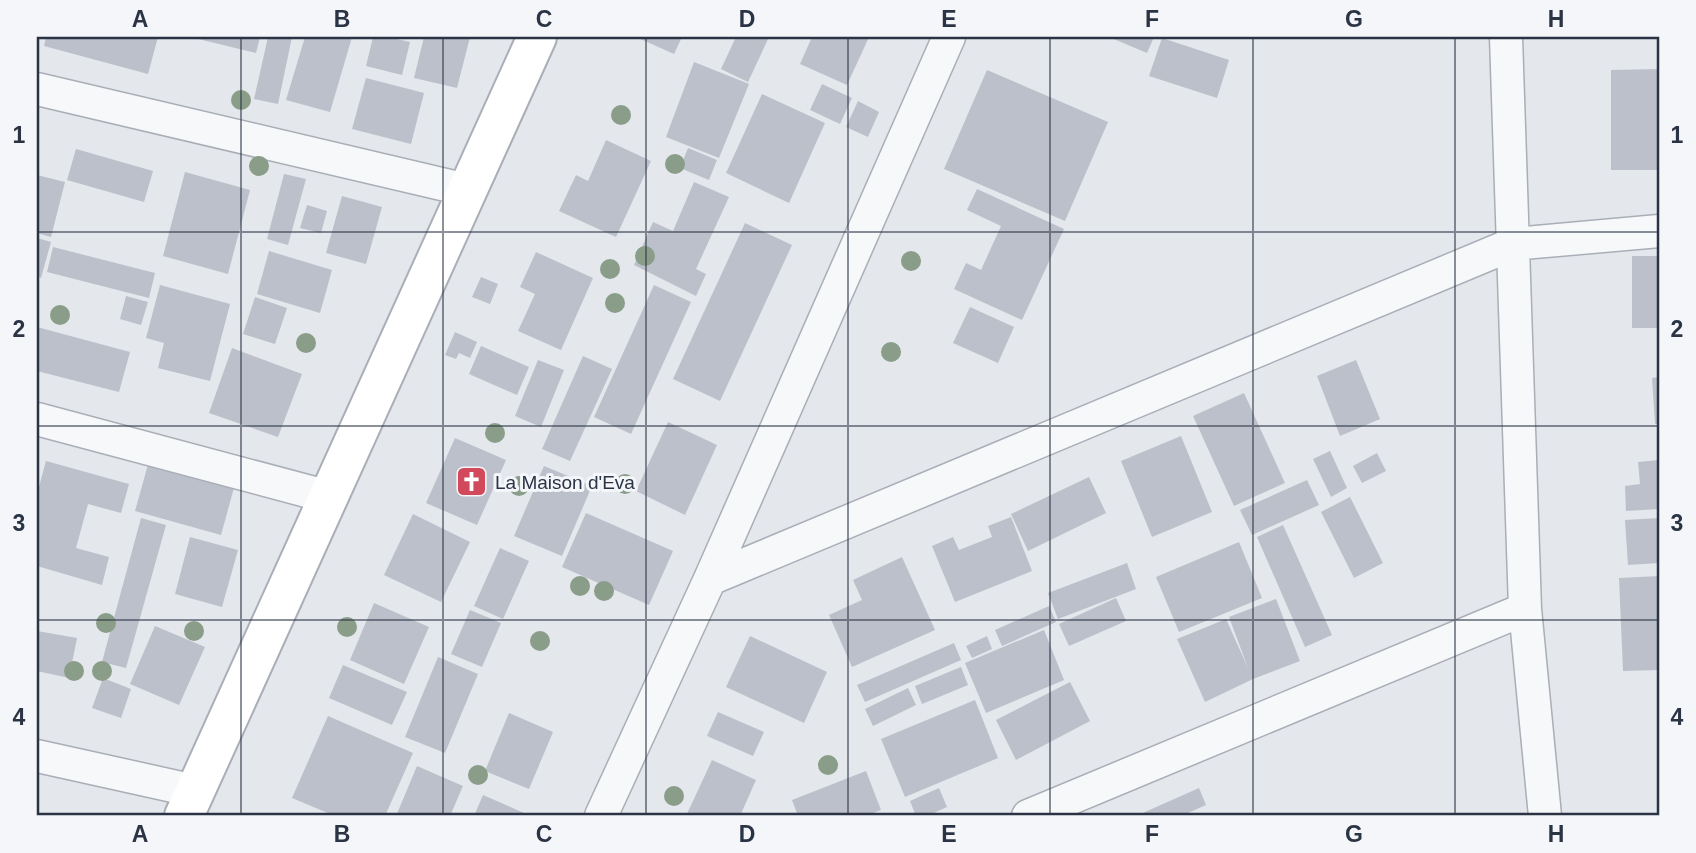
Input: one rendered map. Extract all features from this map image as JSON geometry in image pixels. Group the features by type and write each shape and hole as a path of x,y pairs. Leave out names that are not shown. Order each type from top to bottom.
{"street":[{"path":"37,756 190,804 537,37"},
{"path":"1506,37 1525,610 1545,816"},
{"path":"601,816 710,579 943,39"},
{"path":"37,89 467,190"},
{"path":"710,579 1513,244 1659,231"},
{"path":"37,419 329,497"},
{"path":"1028,816 1525,610"}],"building":[{"path":"46,37 158,37 148,74 44,46"},
{"path":"190,37 260,37 256,53"},
{"path":"268,37 292,37 278,104 254,99"},
{"path":"305,37 352,37 330,112 286,100"},
{"path":"373,37 410,42 402,75 366,66"},
{"path":"424,37 470,37 457,88 414,78"},
{"path":"636,37 682,37 674,54"},
{"path":"736,37 769,37 748,82 721,69"},
{"path":"812,37 869,37 847,85 800,64"},
{"path":"1109,37 1154,37 1147,53"},
{"path":"1162,38 1229,60 1217,98 1149,76"},
{"path":"694,62 749,84 719,158 666,137"},
{"path":"1658,69 1658,170 1611,170 1611,70"},
{"path":"987,70 1108,122 1065,221 944,169"},
{"path":"366,78 424,93 411,144 352,129"},
{"path":"822,84 852,98 840,124 810,110"},
{"path":"762,94 825,123 789,203 726,173"},
{"path":"858,101 879,112 868,137 846,127"},
{"path":"606,140 651,161 616,237 559,211 576,175 588,181"},
{"path":"688,148 717,160 709,180 680,168"},
{"path":"76,149 153,171 144,202 67,180"},
{"path":"185,172 250,190 228,274 163,256"},
{"path":"284,174 306,179 288,245 267,239"},
{"path":"37,175 65,182 51,237 37,233"},
{"path":"694,182 729,197 696,269 706,274 696,296 634,265 653,222 673,231"},
{"path":"977,189 1064,229 1022,320 954,289 966,263 981,270 1001,226 967,210"},
{"path":"342,196 382,207 366,264 326,253"},
{"path":"307,205 327,211 321,233 300,228"},
{"path":"745,223 792,245 720,401 673,379"},
{"path":"37,238 51,242 41,278 37,276"},
{"path":"53,247 155,273 149,298 47,272"},
{"path":"269,251 332,270 320,313 257,294"},
{"path":"536,252 593,278 561,350 518,331 535,294 520,287"},
{"path":"1632,256 1659,256 1659,328 1632,328"},
{"path":"481,277 498,284 490,304 472,297"},
{"path":"160,285 230,304 210,381 158,368 164,343 146,338"},
{"path":"654,285 691,302 631,434 594,417"},
{"path":"126,296 148,302 141,325 120,319"},
{"path":"255,297 287,308 275,344 243,334"},
{"path":"970,307 1014,327 998,363 953,343"},
{"path":"37,327 130,352 119,392 37,371"},
{"path":"455,332 477,342 470,358 459,353 456,359 445,355"},
{"path":"481,346 529,367 517,395 469,374"},
{"path":"232,348 302,374 278,437 209,413"},
{"path":"583,356 612,369 570,461 542,449"},
{"path":"538,360 564,370 541,427 515,416"},
{"path":"1356,360 1380,419 1340,436 1317,376"},
{"path":"1659,377 1659,424 1655,424 1652,378"},
{"path":"1244,393 1285,483 1234,506 1193,416"},
{"path":"668,422 717,445 685,515 636,491"},
{"path":"1181,436 1212,512 1152,537 1121,461"},
{"path":"455,438 506,460 477,525 426,503"},
{"path":"1330,451 1347,488 1331,497 1313,459"},
{"path":"1377,453 1386,471 1362,483 1353,466"},
{"path":"1659,460 1659,509 1626,511 1625,486 1640,484 1638,462"},
{"path":"46,461 129,484 121,513 88,504 76,548 109,557 102,585 37,566 37,494"},
{"path":"149,461 235,484 221,535 135,511"},
{"path":"544,466 592,486 562,556 514,536"},
{"path":"1089,477 1106,513 1028,551 1011,514"},
{"path":"1307,480 1319,505 1252,535 1240,510"},
{"path":"1350,497 1383,563 1354,578 1321,512"},
{"path":"586,513 673,551 649,605 562,567"},
{"path":"413,514 470,542 441,602 384,575"},
{"path":"1011,517 1032,571 955,602 932,546 953,537 959,550 992,537 988,526"},
{"path":"141,518 166,525 126,668 102,662"},
{"path":"1659,518 1659,563 1628,565 1625,520"},
{"path":"1283,525 1332,635 1305,647 1257,537"},
{"path":"190,537 238,550 222,607 175,594"},
{"path":"1239,542 1262,598 1179,632 1156,577"},
{"path":"500,548 529,561 503,619 474,606"},
{"path":"902,557 935,630 852,667 829,615 862,600 853,580"},
{"path":"1127,563 1136,589 1058,619 1048,593"},
{"path":"1659,576 1659,670 1623,671 1619,578"},
{"path":"1116,598 1126,621 1069,646 1059,624"},
{"path":"1276,599 1300,661 1205,702 1177,639 1226,619 1248,668 1229,617"},
{"path":"374,603 429,627 404,684 350,660"},
{"path":"1049,606 1056,622 1002,646 995,630"},
{"path":"470,610 501,623 482,667 451,654"},
{"path":"155,626 205,647 179,705 130,684"},
{"path":"1044,630 1064,680 986,713 965,663"},
{"path":"37,631 77,638 69,678 37,671"},
{"path":"750,636 827,672 804,723 726,687"},
{"path":"987,636 992,649 972,658 966,646"},
{"path":"954,643 961,660 865,702 857,685"},
{"path":"438,657 478,674 445,753 405,737"},
{"path":"343,665 407,692 392,725 329,698"},
{"path":"961,667 968,685 922,704 915,686"},
{"path":"103,678 131,689 121,718 92,708"},
{"path":"1070,682 1090,721 1016,760 996,720"},
{"path":"908,688 916,705 873,726 865,709"},
{"path":"975,700 998,758 905,797 881,739"},
{"path":"718,712 764,732 753,756 707,736"},
{"path":"509,713 553,732 529,789 485,771"},
{"path":"328,716 413,753 385,816 335,816 292,798"},
{"path":"712,760 756,780 740,816 686,816"},
{"path":"417,766 463,786 450,816 396,816"},
{"path":"866,771 881,810 865,816 798,816 792,800"},
{"path":"939,788 947,807 927,816 916,816 910,801"},
{"path":"1199,788 1206,805 1181,816 1136,816"},
{"path":"483,795 531,816 474,816"}],"place":[{"name":"La Maison d'Eva","path":"472,482"}]}
